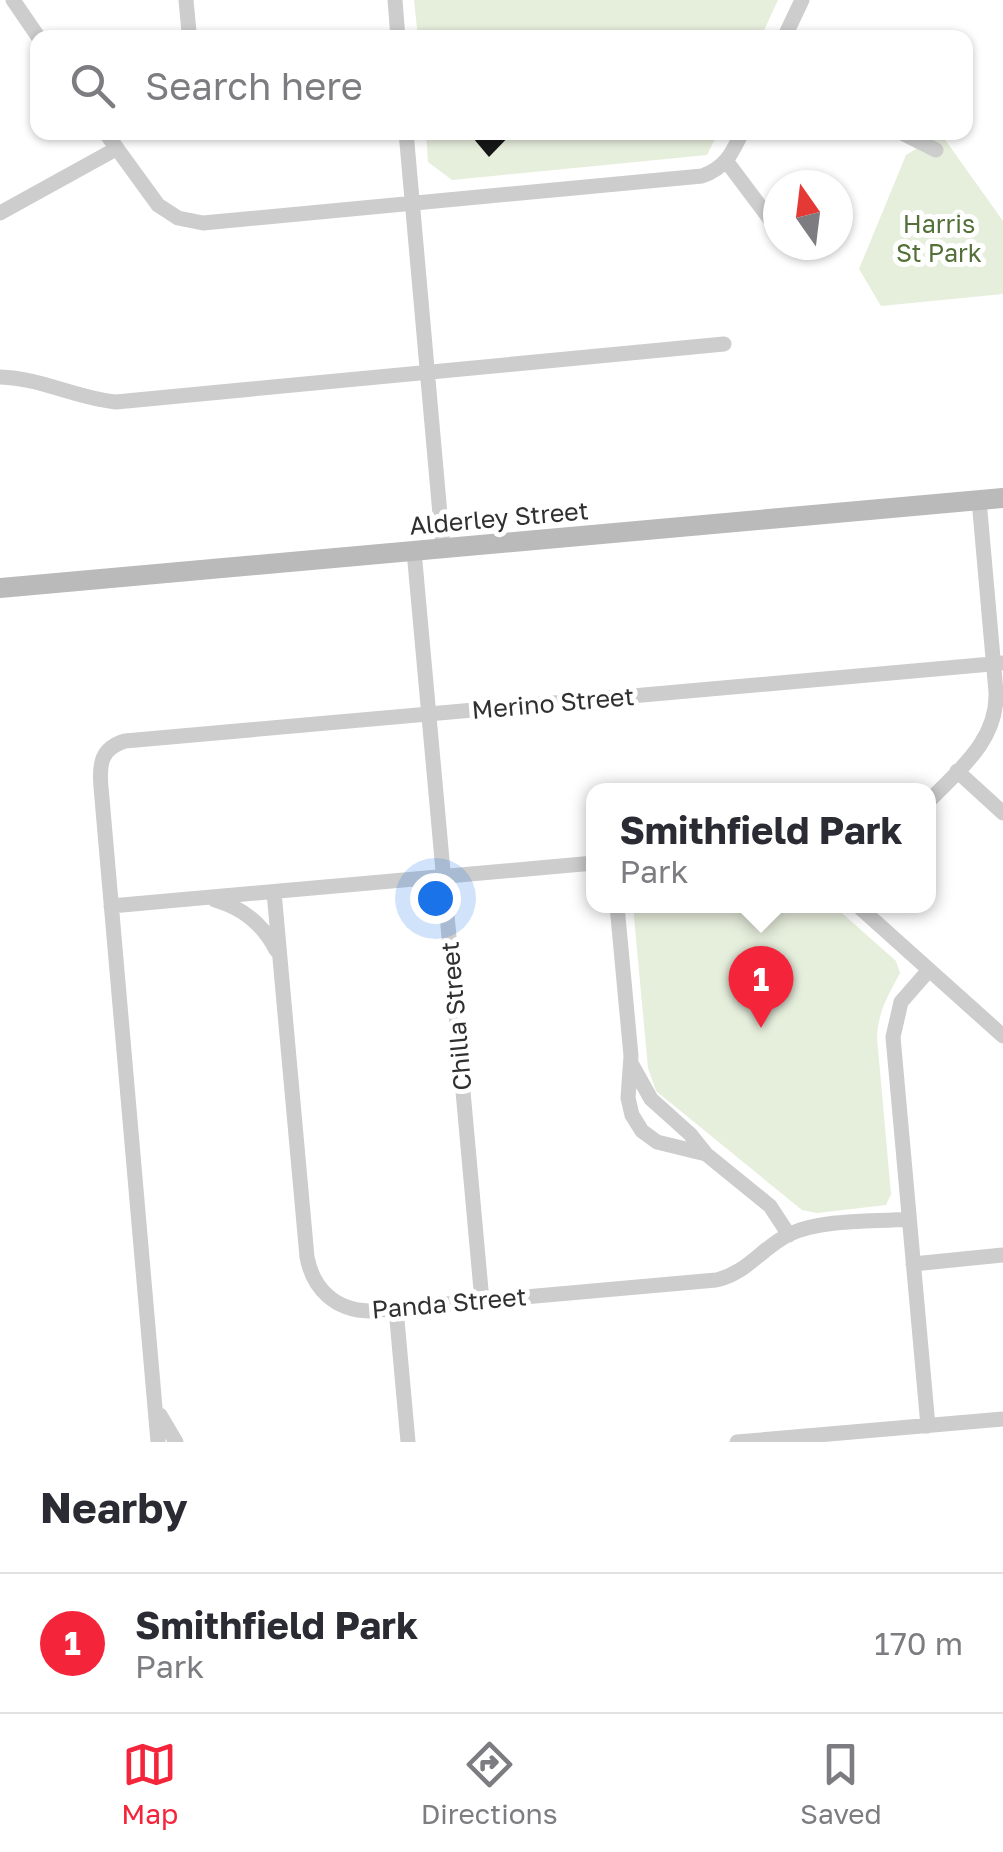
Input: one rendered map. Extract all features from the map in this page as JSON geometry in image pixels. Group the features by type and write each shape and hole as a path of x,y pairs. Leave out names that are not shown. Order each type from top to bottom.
{"street":[{"path":"13,0 34,30"},
{"path":"186,0 189,30"},
{"path":"394,0 397,30"},
{"path":"788,30 802,0"},
{"path":"110,140 158,205 178,218 204,224 702,176 716,172 726,162 738,140"},
{"path":"407,140 443,548"},
{"path":"916,140 936,150"},
{"path":"0,212 116,148"},
{"path":"726,162 763,210"},
{"path":"0,377 37,380 85,399 116,402 724,344"},
{"name":"Alderley Street","path":"0,588 1003,498"},
{"path":"936,794 982,745 993,724 997,703 998,664 979,500"},
{"name":"Chilla Street","path":"414,551 482,1301"},
{"name":"Merino Street","path":"112,906 100,772 106,752 125,741 998,664"},
{"path":"957,772 1003,813"},
{"path":"158,1442 112,906 586,864"},
{"name":"Panda Street","path":"274,892 309,1267 324,1294 340,1305 359,1311 396,1309 725,1278 743,1271 788,1235 810,1227 909,1218"},
{"path":"206,898 232,905 254,920 270,940 280,964"},
{"path":"618,913 630,1056 628,1098 637,1124 657,1142 706,1154"},
{"path":"866,913 1003,1036"},
{"path":"928,1426 894,1025 905,995 929,970"},
{"path":"630,1056 644,1090 706,1154 770,1206 788,1235"},
{"path":"913,1264 1003,1256"},
{"path":"396,1309 408,1442"},
{"path":"156,1402 176,1442"},
{"path":"737,1442 1003,1419"}],"green space":[{"path":"414,0 778,0 764,30 417,30"},
{"path":"426,140 714,140 707,155 452,180 428,162"},
{"name":"Harris St Park","path":"931,140 945,140 1003,221 1003,294 881,306 859,269 906,155"},
{"path":"634,913 842,913 896,961 900,973 882,1012 877,1038 891,1194 886,1205 817,1213 802,1210 656,1091 648,1068"}],"building":[{"path":"475,140 505,140 489,157"}],"place":[{"name":"Smithfield Park","path":"761,1028"}]}
